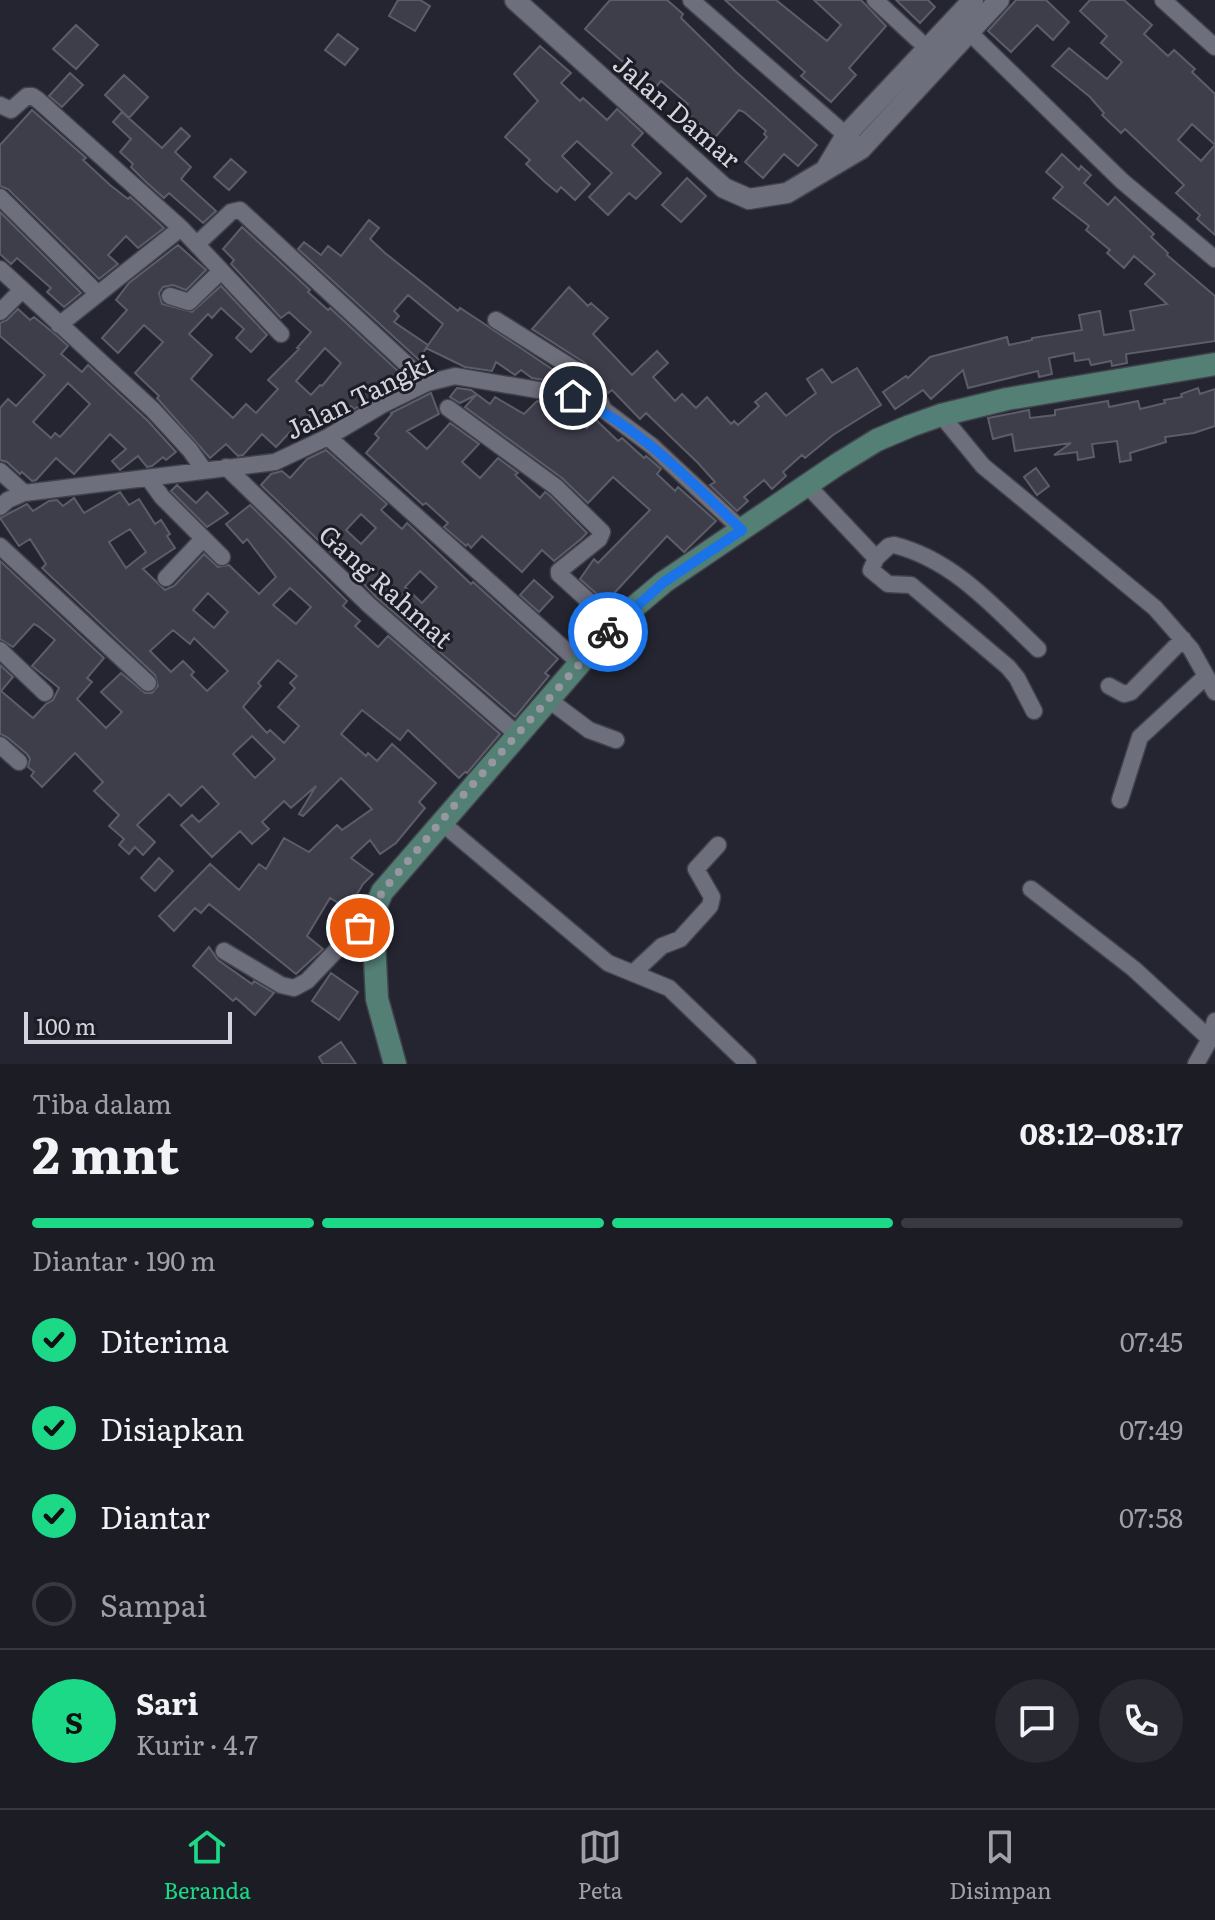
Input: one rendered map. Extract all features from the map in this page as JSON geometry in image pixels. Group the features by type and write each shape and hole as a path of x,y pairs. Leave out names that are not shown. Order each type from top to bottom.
{"main road":[{"path":"395,1064 377,999 373,922 382,892 614,624 664,582 877,440 941,415 1007,399 1215,364"}],"street":[{"name":"Jalan Damar","path":"515,0 724,188 749,199 787,193 825,171 970,33 999,0"},
{"path":"691,0 853,142"},
{"path":"875,0 929,50"},
{"name":"Jalan Damar","path":"853,142 973,0"},
{"path":"1163,0 1215,47"},
{"path":"970,33 1122,181 1215,259"},
{"path":"0,105 11,110 27,96 34,96 181,228 281,334"},
{"path":"0,197 98,294"},
{"path":"197,244 231,212 240,210 427,383"},
{"path":"59,325 181,228"},
{"path":"0,269 153,410 204,470"},
{"path":"170,296 189,302 221,271"},
{"path":"0,312 22,290"},
{"path":"496,320 579,372 595,391 604,410"},
{"name":"Jalan Tangki","path":"0,507 24,493 275,462 427,383 455,376 573,396 604,410 652,446 742,530"},
{"path":"448,408 556,487 602,532 599,539 559,574 614,624"},
{"path":"941,415 983,466 1155,608 1183,639 1215,692"},
{"path":"328,437 581,664"},
{"name":"Gang Rahmat","path":"226,467 369,605 518,735"},
{"path":"0,471 24,493"},
{"path":"149,479 155,489 222,557"},
{"path":"807,485 876,558"},
{"path":"166,578 203,539"},
{"path":"1034,711 1013,672 911,585 890,585 871,570 876,558 894,545 934,561 975,589 1038,649"},
{"path":"0,546 148,683"},
{"path":"1109,686 1128,694 1183,639"},
{"path":"0,650 45,693"},
{"path":"1120,800 1140,737 1206,676"},
{"path":"549,700 589,730 616,740"},
{"path":"0,745 19,762"},
{"path":"442,823 608,963 669,988 748,1064"},
{"path":"633,973 662,946 680,939 710,906 712,897 696,869 718,845"},
{"path":"1031,889 1129,965 1210,1039"},
{"path":"224,951 281,985 294,988 307,981 350,936 373,922"},
{"path":"1196,1064 1210,1039 1215,1021"}],"building":[{"path":"398,0 420,0 430,6 415,31 389,16"},
{"path":"610,0 667,0 735,71 817,145 798,166 784,154 763,178 745,162 767,137 764,134 766,131 744,112 739,110 710,143 698,132 703,127 683,110 688,104 661,81 654,89 585,29"},
{"path":"725,0 776,0 827,41 841,25 814,0 861,0 886,26 849,68 856,75 831,102 801,76 805,72"},
{"path":"896,0 928,0 935,7 920,23"},
{"path":"1016,0 1046,0 1069,22 1053,40 1037,25 1011,52 988,31"},
{"path":"1090,0 1124,0 1152,25 1144,34 1168,56 1174,50 1195,69 1192,72 1215,94 1215,145 1215,235 1197,219 1200,215 1176,193 1184,185 1125,129 1121,133 1102,115 1104,113 1090,97 1052,66 1069,48 1107,79 1122,62 1101,43 1107,36 1080,11","holes":["1192,124 1215,145 1201,161 1178,140"]},
{"path":"76,25 98,45 76,69 53,49"},
{"path":"338,34 358,49 345,65 325,50"},
{"path":"540,46 571,73 561,83 580,101 583,98 607,120 617,109 643,133 632,145 661,173 636,199 629,193 608,215 589,197 612,173 577,141 562,156 590,184 575,200 561,187 557,192 545,182 526,164 530,160 505,137 538,101 514,74"},
{"path":"70,73 83,85 62,107 49,96"},
{"path":"124,75 148,97 129,118 105,95"},
{"path":"32,110 86,158 83,160 110,185 128,199 130,197 164,228 138,248 126,236 108,255 118,264 99,279 8,189 0,186 0,145"},
{"path":"122,112 162,148 181,128 190,136 175,152 191,167 181,179 216,211 203,223 169,193 164,198 131,167 133,164 120,152 131,139 113,122"},
{"path":"1062,154 1079,170 1081,166 1091,175 1084,183 1108,205 1115,197 1154,234 1151,237 1167,255 1215,296 1215,341 1126,354 1127,363 1112,366 1111,361 1091,365 1089,359 1075,361 1074,353 1049,358 1052,374 1039,377 1038,371 968,388 963,370 931,399 923,390 895,409 883,392 906,376 908,378 930,357 1007,337 1009,345 1082,330 1079,315 1100,311 1104,335 1134,330 1130,311 1167,304 1145,284 1155,274 1134,256 1124,268 1107,253 1110,250 1086,230 1089,226 1053,198 1063,187 1046,172"},
{"path":"231,159 246,172 229,190 214,177"},
{"path":"687,178 706,196 681,222 662,205"},
{"path":"0,212 81,293 64,307 47,292 51,288 17,258 11,264 0,254"},
{"path":"369,220 379,228 370,239 385,253 458,311 460,308 576,385 532,378 521,370 515,375 496,362 492,371 465,367 426,348 419,360 298,249 304,242 321,255 328,246 341,256","holes":["408,295 443,324 428,345 394,322 399,316 394,311"]},
{"path":"242,227 310,290 308,292 328,310 330,308 400,373 384,392 354,409 351,406 330,423 316,411 294,435 290,432 276,447 262,434 243,455 238,456 226,444 210,458 157,398 159,396 135,373 163,342 144,325 118,353 102,338 127,310 116,300 129,283 178,245 206,270 186,290 173,285 163,287 159,293 162,304 192,312 221,286 267,335 251,352 236,338 244,329 221,308 212,318 208,314 189,334 212,355 191,379 233,418 246,404 256,413 278,389 268,380 299,349 311,332 289,312 281,318 231,264 234,260 223,249","holes":["325,348 341,363 311,395 296,381"]},
{"path":"569,287 588,306 591,303 608,318 593,334 632,375 657,351 668,363 653,377 675,401 682,394 696,408 707,397 731,424 734,421 738,425 759,406 755,402 766,393 786,416 816,393 807,379 822,369 832,383 857,368 881,405 833,435 805,458 802,455 783,472 786,476 772,489 764,480 744,497 748,501 737,511 710,485 715,482 698,463 646,413 640,419 612,390 608,393 585,363 532,329"},
{"path":"18,309 30,320 34,317 68,346 61,354 82,372 88,365 176,452 166,460 163,457 147,467 138,456 120,470 112,461 126,449 110,434 74,474 56,458 32,481 0,460 0,408 8,399 16,406 45,375 0,336 0,323","holes":["68,383 90,404 60,437 55,433 51,438 33,422"]},
{"path":"457,388 471,390 490,404 495,397 524,414 537,401 564,406 587,428 595,419 618,441 622,438 644,458 646,456 661,469 657,474 675,491 678,487 716,521 684,552 667,536 606,602 580,579 594,559 598,563 650,510 613,477 588,503 562,478 465,407 476,395 460,403 450,397"},
{"path":"1198,388 1200,394 1215,389 1215,426 1165,437 1166,442 1130,453 1131,460 1120,462 1117,441 1092,444 1094,457 1078,460 1077,452 1054,455 1071,443 1015,451 1012,434 993,439 988,418 1029,410 1030,418 1055,415 1055,410 1108,401 1109,407 1138,401 1140,409 1182,397 1181,394"},
{"path":"431,393 439,414 407,431 427,449 450,423 479,444 462,462 480,478 498,458 518,473 515,475 540,498 545,492 549,495 587,533 554,561 542,550 522,572 482,536 471,548 444,527 448,523 426,503 423,505 366,453 379,438 375,434 391,413"},
{"path":"326,450 387,504 381,510 402,529 407,523 471,584 473,582 558,659 545,673 549,676 515,717 376,597 362,582 364,580 343,564 261,485 271,474 282,471 290,478 307,459","holes":["361,514 376,528 361,544 346,530","420,571 437,587 422,603 405,587"]},
{"path":"1036,468 1049,486 1037,495 1024,477"},
{"path":"177,485 196,503 207,492 228,513 207,527 171,491"},
{"path":"120,492 129,505 139,499 155,524 161,520 175,548 143,569 165,590 174,586 204,554 218,567 229,565 259,594 276,577 247,539 243,543 226,524 250,505 347,601 343,606 360,621 355,626 378,647 388,636 500,734 467,773 459,778 408,730 400,740 362,710 341,734 366,756 368,753 377,761 392,744 436,783 419,802 425,808 396,843 380,854 370,840 351,858 373,874 348,909 330,898 307,936 323,949 296,974 209,904 201,913 195,908 174,931 159,916 210,864 239,890 259,864 266,869 284,838 309,852 337,825 342,830 372,809 341,778 303,816 299,814 316,786 291,808 284,801 262,822 269,829 252,844 240,831 212,857 181,825 192,815 199,822 219,804 202,786 181,806 169,794 137,825 155,842 143,855 135,847 129,854 119,845 124,839 109,826 119,815 94,791 103,782 75,753 42,787 31,776 34,772 28,767 30,759 27,754 0,734 0,665 13,677 1,691 33,718 53,700 59,688 32,666 55,640 34,624 13,647 0,639 0,561 104,658 87,678 92,682 77,699 106,728 122,712 101,692 121,673 145,693 152,693 158,686 155,675 42,568 46,564 30,539 19,546 0,518 27,504 33,511 49,501 57,500 63,506 74,498 84,513","holes":["130,529 146,552 126,568 109,542","290,588 311,607 296,624 273,605","208,593 228,612 214,628 193,610","173,630 190,644 194,638 228,671 207,691 191,675 194,672 183,661 171,672 150,651","278,660 297,676 290,683 295,688 278,707 299,726 284,743 270,730 267,733 243,707 261,686 258,683","252,736 275,759 255,778 233,754"]},
{"path":"534,580 553,597 539,612 520,595"},
{"path":"159,858 173,871 155,891 141,878"},
{"path":"209,947 218,960 252,984 254,981 274,993 255,1015 236,998 233,1001 193,966"},
{"path":"331,973 358,992 339,1020 312,1001"},
{"path":"341,1042 356,1064 323,1064 319,1057"}],"way so far":[{"path":"360,928 373,922 382,892 459,800 608,632"}],"route":[{"path":"573,396 604,410 639,435 742,530 664,582 608,632"}]}
